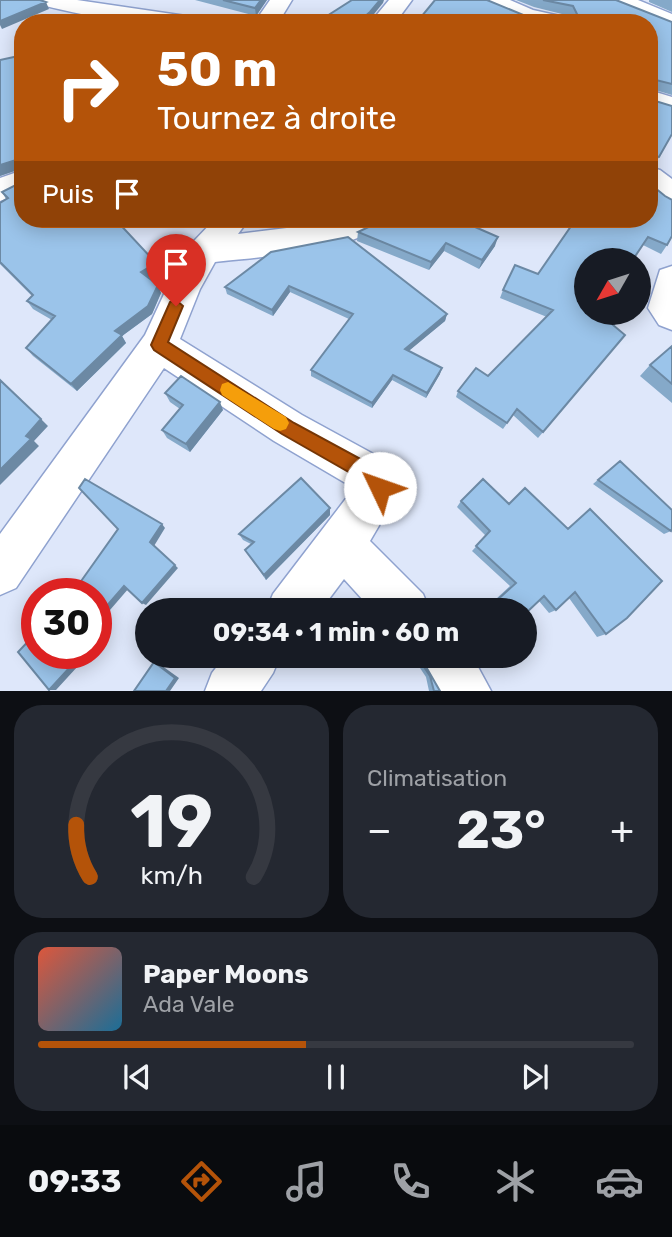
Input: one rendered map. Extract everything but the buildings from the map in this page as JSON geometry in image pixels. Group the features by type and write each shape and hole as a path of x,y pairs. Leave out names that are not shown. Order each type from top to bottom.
{"street":[{"path":"50,0 89,10 127,14"},
{"path":"159,14 176,0"},
{"path":"390,14 401,0"},
{"path":"491,0 522,14"},
{"path":"618,0 651,14"},
{"path":"658,184 672,195"},
{"path":"0,572 159,345 184,287 205,251 225,228"},
{"path":"205,251 342,233 351,228"},
{"path":"672,279 666,308 672,314"},
{"path":"159,345 288,428 373,476 380,488 342,544 300,598"},
{"path":"342,544 394,598"},
{"path":"230,691 247,668"},
{"path":"451,668 466,691"}],"slow traffic":[{"path":"228,390 280,423"}],"route":[{"path":"176,306 159,345 288,428 373,476 380,488"}]}
